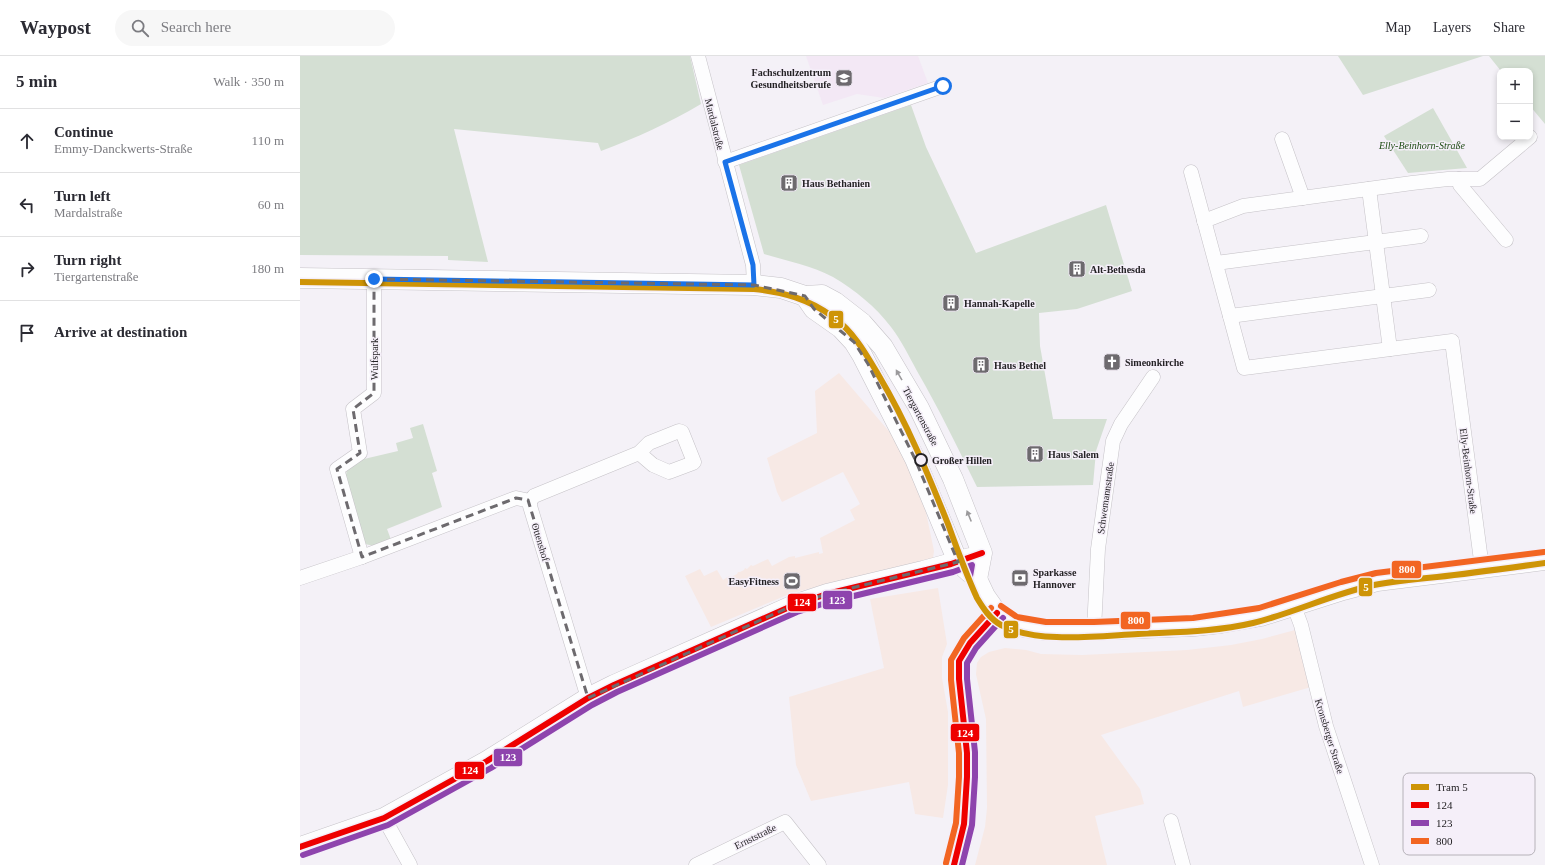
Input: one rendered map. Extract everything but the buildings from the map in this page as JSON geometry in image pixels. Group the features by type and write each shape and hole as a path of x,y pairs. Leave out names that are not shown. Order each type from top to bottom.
{"main road":[{"name":"Tiergartenstraße","path":"300,278 754,285 781,288 805,296 822,295 835,302 862,323 883,347 919,408 954,479 982,553"},
{"path":"805,296 814,309 841,328 868,364 915,459 958,562 977,579 985,596 997,613 1014,624 1045,630 1094,630 1194,626 1222,623 1261,616 1343,590 1377,582 1545,560"},
{"path":"300,847 384,818 487,761 588,698 794,605 827,594 958,562 982,553"},
{"path":"977,579 982,553"},
{"path":"954,865 964,824 967,777 959,662 970,643 997,613"}],"street":[{"name":"Mardalstraße","path":"698,56 753,265 754,285"},
{"path":"725,162 943,86"},
{"path":"1282,139 1303,198"},
{"path":"1204,221 1243,206 1419,182 1480,179 1526,140"},
{"name":"Elly-Beinhorn-Straße","path":"1191,172 1244,368 1452,342 1482,568"},
{"path":"1459,179 1460,185 1506,240"},
{"path":"1369,189 1390,349"},
{"path":"1216,263 1421,236"},
{"name":"Wulfspark","path":"362,557 337,469 360,453 353,409 374,393 374,279"},
{"path":"1230,316 1429,290"},
{"name":"Schwemannstraße","path":"1094,630 1098,549 1114,441 1121,424 1153,377"},
{"path":"300,578 362,557 516,498 530,500 534,496 639,452"},
{"name":"Ottenshof","path":"530,500 530,506 588,698"},
{"name":"Kronsberger Straße","path":"1294,606 1301,625 1326,726 1372,865"},
{"path":"384,818 410,865"},
{"path":"1170,821 1183,865"},
{"name":"Ernststraße","path":"696,865 785,822 820,865"}],"highlighted area":[{"path":"374,279 754,285 805,296 814,309 854,342 868,364 915,459 958,562 827,594 794,605 588,698 528,500 516,498 362,557 337,469 360,453 353,409 374,393"}],"shaded area":[{"name":"Fachschulzentrum Gesundheitsberufe","path":"806,56 918,56 928,83 884,98 857,94 823,105"},
{"path":"839,373 899,443 921,488 934,551 933,558 792,593 711,627 685,576 700,569 704,576 717,570 723,580 729,576 731,577 737,574 745,568 747,569 751,565 753,566 768,559 772,566 789,557 795,556 795,558 819,552 819,554 823,553 820,538 855,520 850,510 860,504 843,472 782,502 777,492 767,458 817,433 815,391"},
{"path":"938,588 947,644 942,657 942,678 948,712 948,785 943,818 915,814 909,782 811,801 796,765 789,697 884,668 870,599"},
{"path":"1299,629 1311,687 1243,707 1239,691 1101,735 1140,789 1144,804 1095,816 1107,865 975,865 985,827 987,808 986,719 976,674 977,663 981,657 989,652 1005,648 1026,650 1041,654 1082,655 1187,650 1231,645 1262,639"}],"green space":[{"path":"300,56 690,56 701,104 652,130 601,151 598,143 454,129 488,262 448,260 448,256 300,255"},
{"path":"1338,56 1483,56 1363,95"},
{"path":"1489,56 1545,56 1545,124 1533,110 1533,68 1499,68"},
{"path":"911,105 926,147 976,253 1106,205 1132,291 1077,309 1039,313 1040,346 1053,419 1107,419 1096,451 1093,485 977,487 941,414 905,348 895,332 879,313 857,293 833,277 808,267 764,254 739,165"},
{"name":"Elly-Beinhorn-Straße","path":"1433,108 1467,168 1408,173 1384,136"},
{"path":"423,424 437,471 432,473 442,507 387,529 393,545 374,546 365,544 345,482 347,468 364,459 398,451 396,443 413,438 410,428"}],"tram line":[{"name":"5","path":"300,282 754,289 785,294 815,305 833,317 853,336 889,394 908,430 925,468 969,580 982,606 997,623 1016,631 1032,635 1050,637 1087,637 1196,631 1239,626 1268,619 1343,593 1374,585 1545,563"}],"transit line":[{"name":"800","path":"1001,606 1017,617 1046,622 1094,622 1193,618 1259,608 1341,582 1376,573 1544,552"},
{"name":"124","path":"300,847 384,818 487,761 588,698 794,605 827,594 951,564 982,553"},
{"name":"123","path":"303,855 388,825 491,768 592,705 617,692 797,612 829,602 953,572 972,565 969,582 978,600 990,618"},
{"name":"800","path":"946,863 956,823 959,777 959,753 951,680 951,660 964,638 991,608"},
{"name":"124","path":"954,865 964,824 967,777 967,753 959,679 959,661 970,643 997,613"},
{"name":"123","path":"962,865 972,825 975,777 975,752 967,679 967,663 976,648 1003,618"}],"place":[{"name":"Fachschulzentrum Gesundheitsberufe","path":"844,78"},
{"name":"Haus Bethanien","path":"789,183"},
{"name":"Alt-Bethesda","path":"1077,269"},
{"name":"Hannah-Kapelle","path":"951,303"},
{"name":"Simeonkirche","path":"1112,362"},
{"name":"Haus Bethel","path":"981,365"},
{"name":"Haus Salem","path":"1035,454"},
{"name":"Großer Hillen","path":"921,460"},
{"name":"Sparkasse Hannover","path":"1020,578"},
{"name":"EasyFitness","path":"792,581"}],"route":[{"path":"374,279 754,285 753,265 725,162 943,86"}]}
